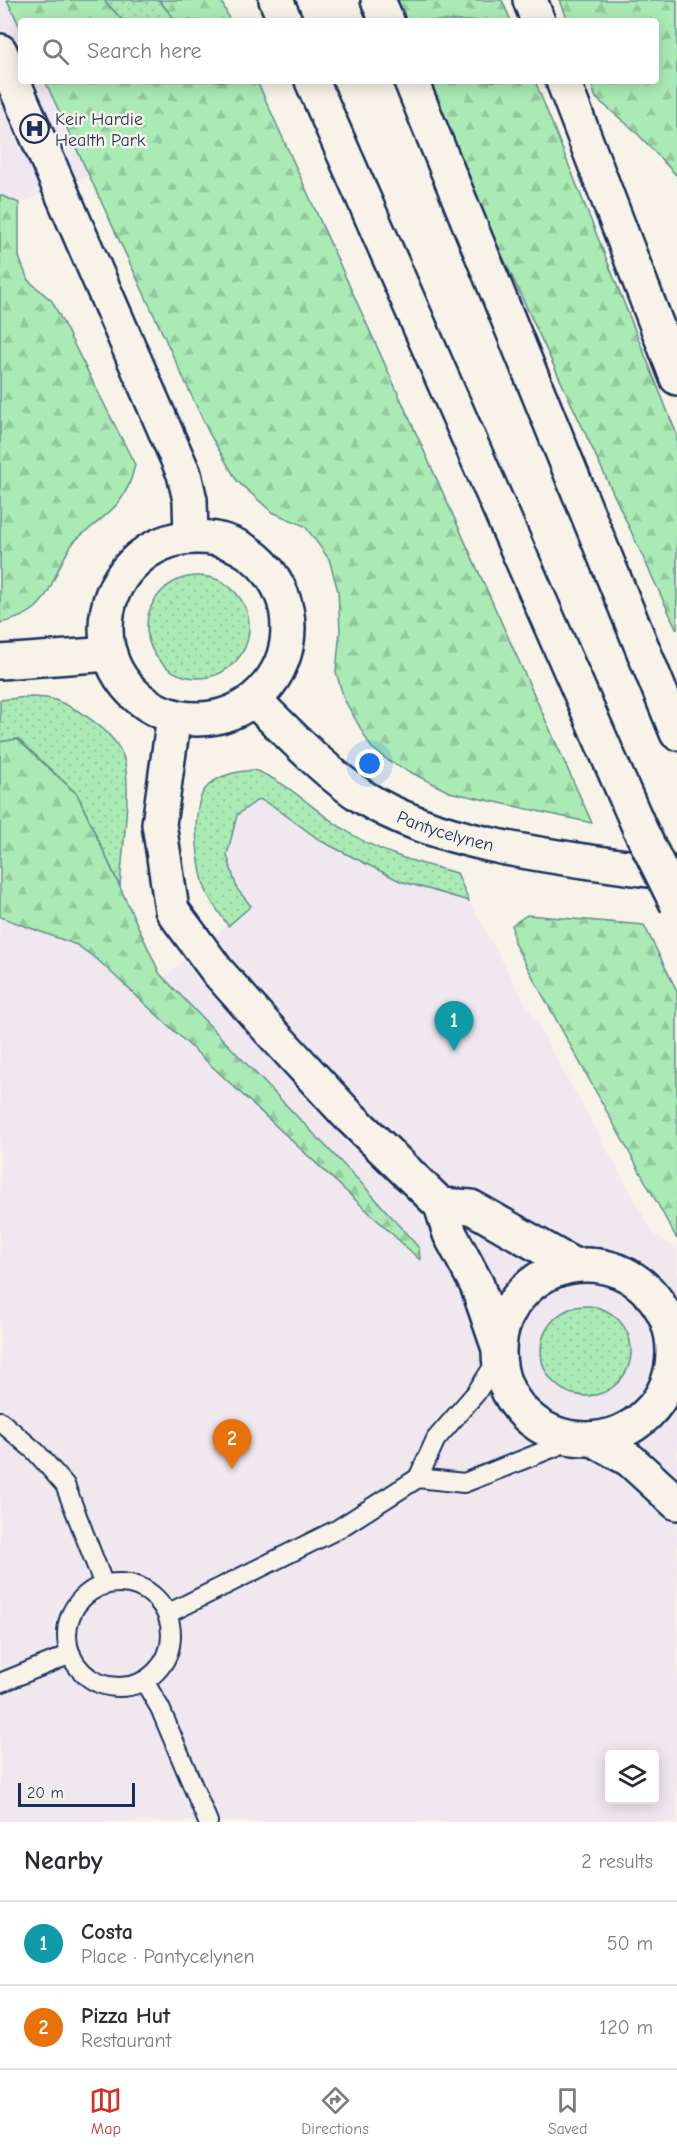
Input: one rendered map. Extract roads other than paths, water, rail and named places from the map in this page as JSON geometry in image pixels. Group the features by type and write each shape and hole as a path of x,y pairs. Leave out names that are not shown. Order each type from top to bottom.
{"main road":[{"path":"276,0 284,18"},
{"path":"378,0 386,18"},
{"path":"530,0 537,18"},
{"path":"0,51 184,474 190,501 191,537"},
{"path":"313,84 640,829 677,904"},
{"path":"412,84 677,733"},
{"path":"564,84 677,378"},
{"path":"191,537 220,540 247,551 268,570 283,595 289,624 285,653 273,679 254,700 236,711 216,717 195,719 174,716 153,707 134,693 119,675 110,654 107,618 110,600 122,575 141,556 165,542 191,537"},
{"path":"0,662 110,654"},
{"name":"Pantycelynen","path":"254,700 336,778 365,798 395,814 434,829 474,840 565,858 677,874"},
{"path":"174,716 159,824 172,910 218,972 273,1034 347,1114 441,1205 450,1233 477,1285 499,1352 504,1381 515,1403 531,1419 552,1432 584,1439 630,1460 677,1503"},
{"path":"441,1205 471,1207 573,1265"},
{"path":"499,1352 505,1317 521,1292 545,1274 573,1265 609,1267 643,1284 666,1313 674,1349 667,1386 650,1412 624,1431 584,1439"},
{"path":"667,1386 677,1417"}],"lane":[{"path":"167,1614 338,1529 418,1478 436,1439 476,1393 499,1352"},
{"path":"0,1421 36,1452 65,1485 104,1585"},
{"path":"418,1478 464,1483 584,1439"},
{"path":"130,1583 147,1590 160,1602 167,1614 172,1636 168,1654 158,1670 144,1681 127,1687 108,1686 91,1680 77,1667 70,1654 66,1633 70,1615 79,1600 94,1588 104,1585 130,1583"},
{"path":"0,1683 70,1654"},
{"path":"144,1681 160,1708 208,1822"}],"place":[{"name":"Keir Hardie Health Park","path":"34,129"},
{"name":"Costa","path":"454,1051"},
{"name":"Pizza Hut","path":"232,1469"}]}
